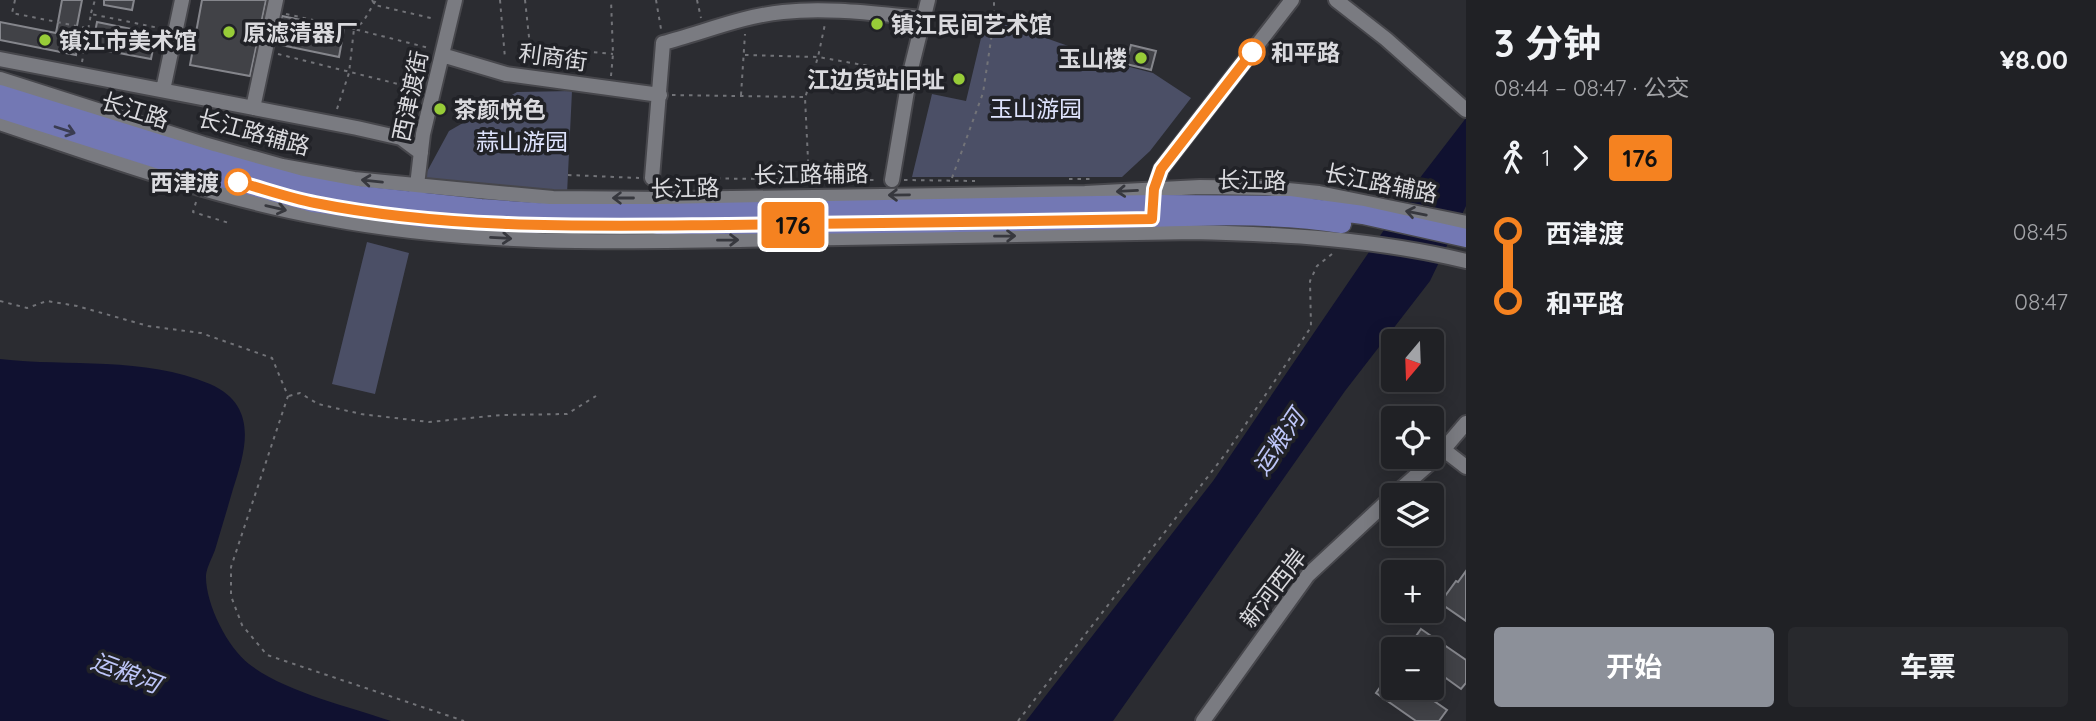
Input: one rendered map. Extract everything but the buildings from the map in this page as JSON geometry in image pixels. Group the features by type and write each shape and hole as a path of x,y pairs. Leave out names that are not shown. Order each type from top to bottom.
{"main road":[{"name":"长江路","path":"0,94 212,160 298,184 357,195 416,194 549,213 1153,204 1292,219 1360,221 1462,244"},
{"name":"长江路","path":"0,109 188,169 313,203 430,219 592,225 920,224 1153,204"}],"street":[{"path":"163,90 182,0"},
{"name":"西津渡街","path":"416,194 433,93 455,0"},
{"path":"892,180 910,73 928,0"},
{"path":"1153,204 1161,169 1292,0"},
{"path":"1336,0 1464,104"},
{"path":"253,108 274,6"},
{"path":"652,178 663,43 746,19 782,12 828,9 923,18"},
{"name":"利商街","path":"442,55 506,74 660,95"},
{"path":"0,59 401,138 421,153"},
{"name":"长江路辅路","path":"0,79 282,166 416,194 565,198 1102,192 1153,204 1266,188 1319,193 1360,221 1462,244"},
{"name":"长江路辅路","path":"0,123 170,180 273,207 328,219 447,234 594,241 1190,232 1275,234 1330,239 1360,221"},
{"name":"新河西岸","path":"1444,450 1466,423"},
{"path":"1444,450 1466,467"},
{"name":"新河西岸","path":"1407,483 1423,469"},
{"name":"新河西岸","path":"1203,721 1308,575 1381,507"}],"path":[{"path":"15,0 12,13 88,28"},
{"path":"80,74 95,0"},
{"path":"334,124 349,73 355,29 363,22 374,5 374,0"},
{"path":"500,0 506,74"},
{"path":"525,0 530,46 613,54"},
{"path":"609,89 613,54 611,0"},
{"path":"656,0 663,43"},
{"path":"697,0 704,33"},
{"path":"952,180 983,93 994,20 993,0"},
{"path":"374,5 450,22"},
{"path":"274,6 438,50 442,55"},
{"path":"809,181 805,97 818,57 828,9"},
{"path":"91,14 176,31"},
{"path":"741,96 746,19"},
{"path":"265,51 433,93"},
{"path":"745,55 818,57 910,73"},
{"path":"660,95 805,97"},
{"path":"568,175 809,181 975,181"},
{"path":"1062,180 1102,178 1102,192"},
{"path":"1018,721 1227,452 1311,327 1310,281 1317,266 1334,252 1330,239"},
{"path":"0,301 27,308 47,301 77,306 148,326 201,333 272,358 288,396 231,567 232,596 242,625 267,655 464,721"},
{"path":"288,396 300,393 328,407 429,422 501,415 567,414 596,396"}],"green space":[{"name":"玉山游园","path":"986,17 1122,65 1153,73 1191,98 1150,151 1122,177 912,177 932,94 966,101"},
{"name":"蒜山游园","path":"572,91 567,194 423,179 449,131 517,92"},
{"path":"367,242 409,253 375,394 332,384"}],"water":[{"name":"运粮河","path":"1466,118 1466,206 1430,281 1393,329 1381,329 1381,344 1345,391 1113,721 1026,721 1213,481 1416,183"},
{"name":"运粮河","path":"0,359 159,369 185,375 226,393 242,416 244,444 238,474 206,575 213,611 225,636 249,664 280,683 391,721 0,721"}],"bus line":[{"name":"176","path":"238,182 313,203 363,211 430,219 494,222 795,225 1152,219 1154,189 1161,169 1252,52"}],"place":[{"name":"镇江民间艺术馆","path":"877,24"},
{"name":"原滤清器厂","path":"229,32"},
{"name":"镇江市美术馆","path":"45,40"},
{"name":"和平路","path":"1252,52"},
{"name":"玉山楼","path":"1141,58"},
{"name":"江边货站旧址","path":"959,79"},
{"name":"茶颜悦色","path":"440,109"},
{"name":"西津渡","path":"238,182"}]}
